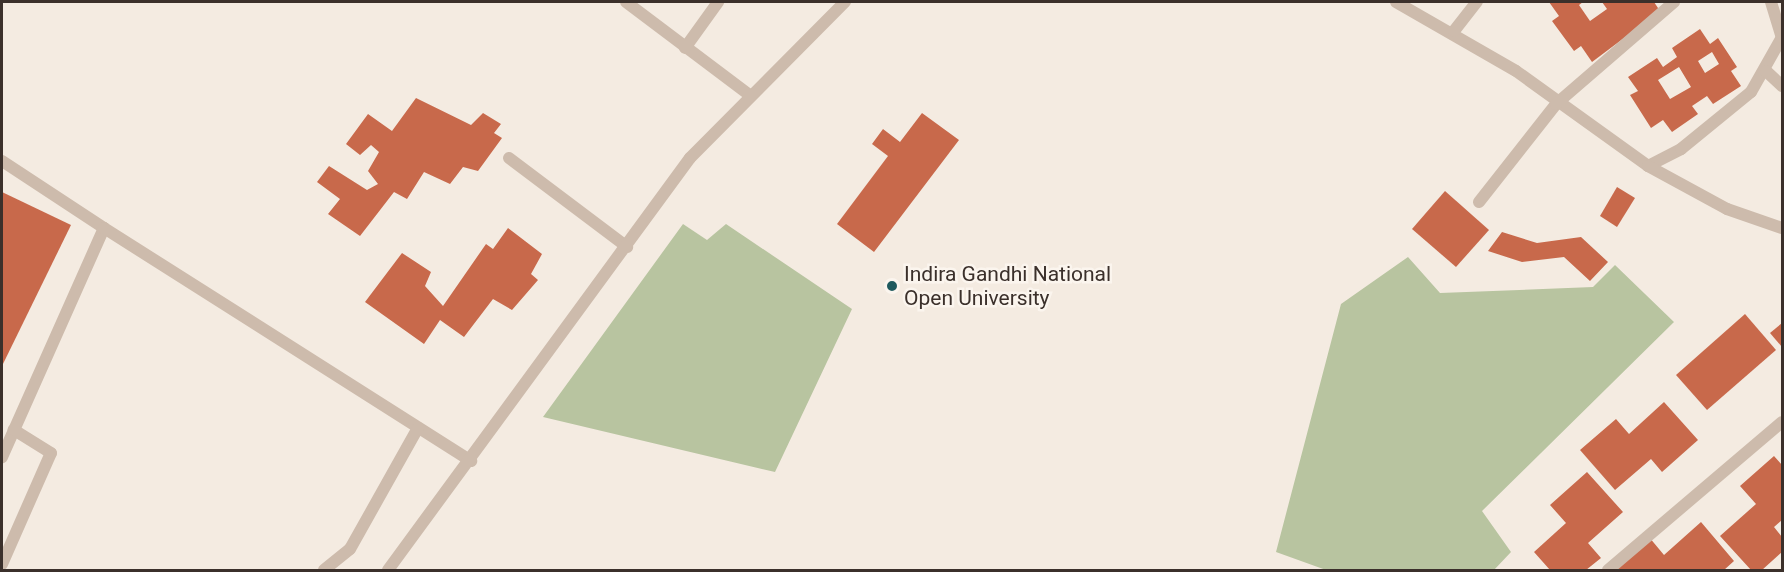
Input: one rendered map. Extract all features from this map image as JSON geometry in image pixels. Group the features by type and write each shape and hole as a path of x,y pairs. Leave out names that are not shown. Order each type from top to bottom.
{"lane":[{"path":"626,2 748,94"},
{"path":"685,48 718,2"},
{"path":"388,570 471,461 690,158 748,94 845,2"},
{"path":"1396,2 1454,31 1647,166 1727,209 1782,228"},
{"path":"1454,31 1477,2"},
{"path":"1479,202 1556,104 1674,2"},
{"path":"1647,166 1659,164 1721,119 1766,70 1782,37 1771,2"},
{"path":"1766,70 1782,86"},
{"path":"509,158 627,247"},
{"path":"2,161 471,461"},
{"path":"2,457 104,228"},
{"path":"1608,570 1782,422"},
{"path":"324,570 350,549 418,428"},
{"path":"2,564 51,453 14,430"}],"green space":[{"path":"683,224 707,240 726,224 852,309 775,472 543,417"},
{"path":"1408,257 1440,293 1593,287 1615,265 1674,322 1482,511 1511,552 1494,570 1326,570 1276,552 1341,304"}],"building":[{"path":"1549,2 1583,2 1579,5 1590,21 1607,9 1602,2 1654,2 1660,11 1592,62 1581,46 1574,51 1552,21 1559,16"},
{"path":"1700,29 1710,44 1718,38 1737,67 1731,71 1741,86 1713,104 1707,96 1692,106 1698,114 1672,132 1663,120 1651,128 1630,95 1638,91 1628,77 1657,58 1663,67 1677,57 1672,48","holes":["1712,52 1719,64 1705,73 1698,61","1679,67 1691,87 1670,99 1658,80"]},
{"path":"416,98 471,125 483,113 501,124 494,133 502,138 478,171 463,167 450,184 424,172 407,199 394,192 360,236 328,214 340,199 317,182 329,166 367,190 378,184 368,171 379,152 371,145 360,155 346,144 368,114 392,131"},
{"path":"922,113 959,140 874,252 837,224 888,156 872,144 883,129 900,142"},
{"path":"1617,187 1635,198 1617,227 1600,216"},
{"path":"1445,191 1489,230 1456,267 1412,229"},
{"path":"2,192 71,225 2,366"},
{"path":"508,228 542,254 531,274 538,280 512,310 493,299 464,337 440,320 424,344 365,302 402,253 431,272 425,286 443,306 486,244 493,249"},
{"path":"1502,232 1537,243 1581,237 1608,262 1590,281 1564,257 1522,262 1488,251"},
{"path":"1745,314 1776,350 1707,410 1676,375"},
{"path":"1782,323 1782,347 1770,333"},
{"path":"1664,402 1698,440 1662,472 1651,459 1615,490 1580,450 1616,419 1629,434"},
{"path":"1774,456 1782,465 1782,520 1774,527 1782,537 1782,552 1762,570 1751,570 1720,536 1756,504 1740,486"},
{"path":"1587,472 1623,512 1588,543 1601,558 1586,570 1550,570 1534,552 1566,523 1550,505"},
{"path":"1701,522 1734,561 1724,570 1611,570 1649,537 1664,555"}],"place":[{"name":"Indira Gandhi National Open University","path":"892,286"}]}
